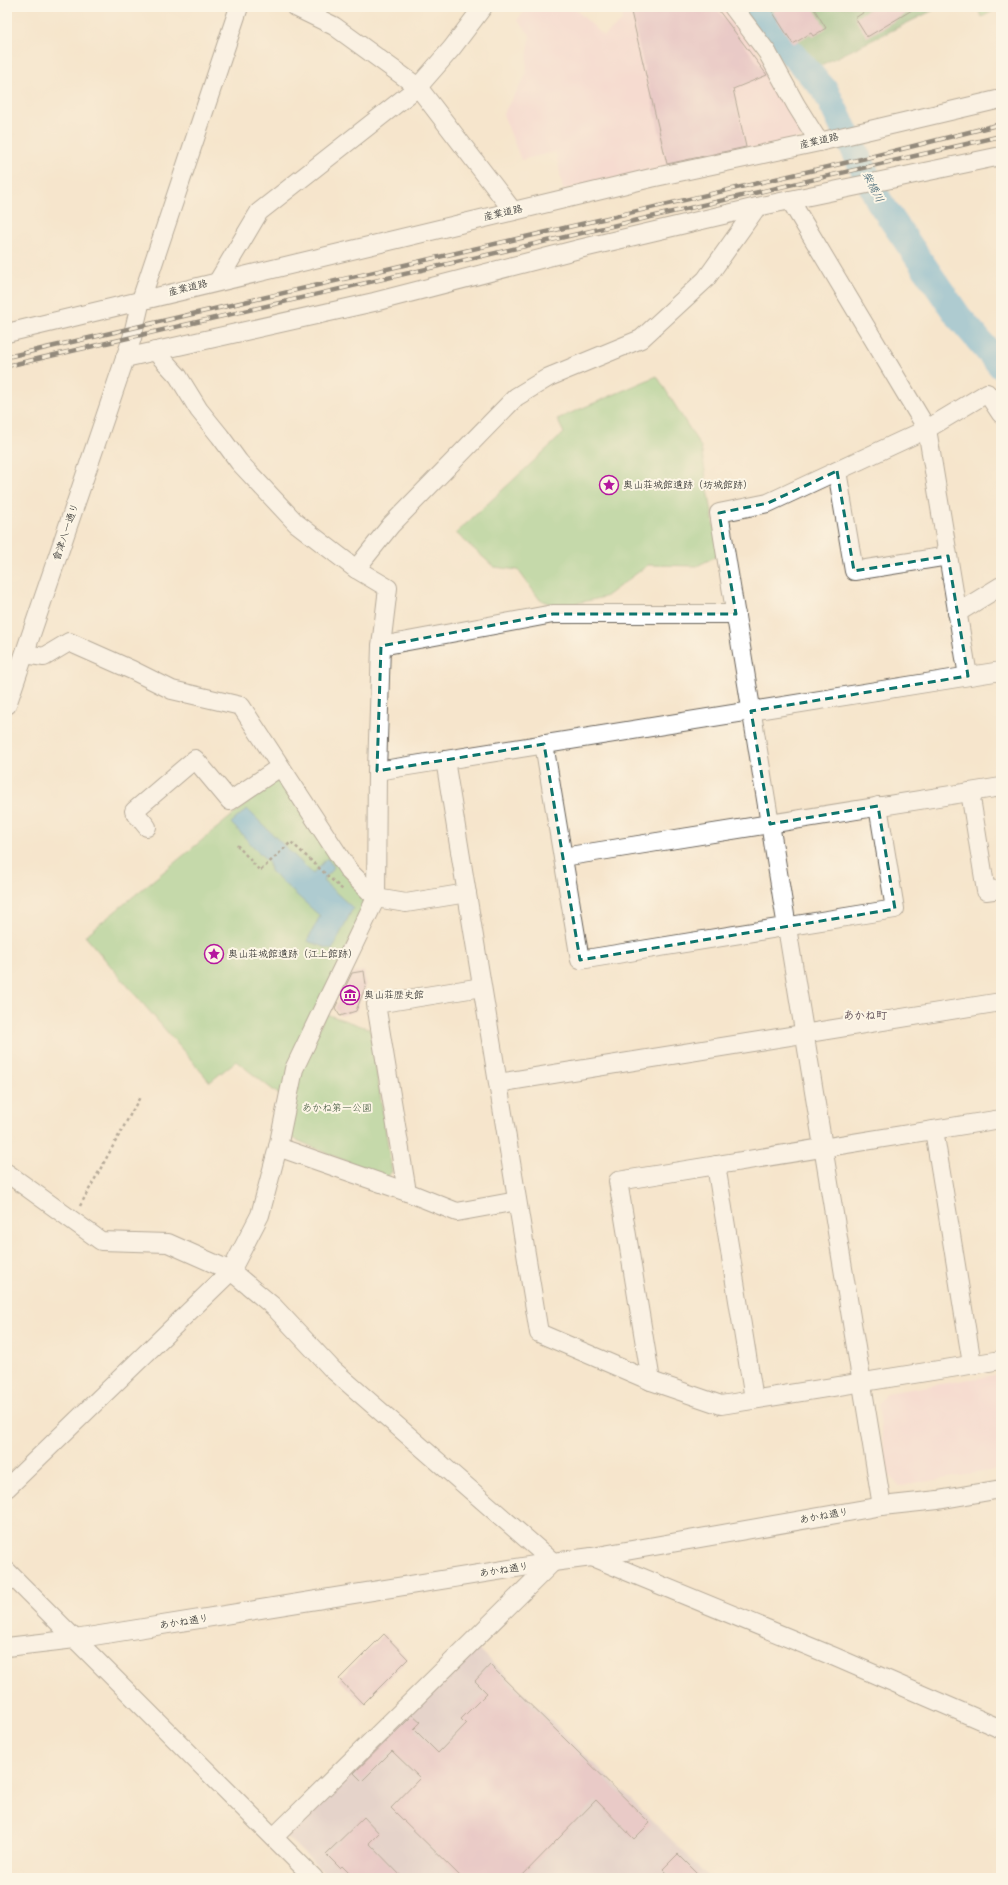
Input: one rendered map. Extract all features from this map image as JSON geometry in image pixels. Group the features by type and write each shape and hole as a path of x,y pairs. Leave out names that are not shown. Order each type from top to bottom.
{"street":[{"name":"會津八一通り","path":"7,705 134,333 141,300 239,7"},
{"path":"295,7 334,26 418,87 514,211"},
{"path":"218,281 259,212 418,87 452,48 483,7"},
{"path":"732,7 767,52 796,105 819,142"},
{"name":"産業道路","path":"7,333 651,178 819,142 1001,99"},
{"path":"125,358 374,302 579,248 757,207 1001,156"},
{"path":"790,200 927,429 968,676"},
{"path":"356,569 391,525 516,397 549,377 641,339 706,279 757,207"},
{"path":"7,1488 231,1271 260,1215 278,1147 294,1069 376,898 377,771 381,646 388,588 356,569 296,523 239,462 199,410 178,376 155,352"},
{"path":"882,1506 719,513 768,503 927,429 987,393 1001,414"},
{"path":"837,471 854,571 948,556"},
{"path":"958,613 1001,586"},
{"path":"381,646 553,614 736,614"},
{"path":"25,654 44,657 69,642 132,670 172,690 241,706 349,871 376,898 406,903 467,893"},
{"path":"377,771 1001,671"},
{"path":"544,744 580,960 895,909 878,806"},
{"path":"147,827 134,811 195,759 230,801 280,767"},
{"path":"445,760 539,1333 651,1381 721,1404 1001,1360"},
{"path":"563,857 1001,786"},
{"path":"970,792 986,891 1001,889"},
{"path":"407,1192 376,1004 482,987"},
{"path":"498,1083 1001,1002"},
{"path":"651,1381 618,1180 1001,1119"},
{"path":"934,1130 972,1364"},
{"path":"278,1147 407,1192 457,1212 518,1201"},
{"path":"716,1165 754,1399"},
{"path":"7,1173 101,1241 168,1243 231,1271 274,1307 332,1369 553,1562 274,1837"},
{"name":"あかね通り","path":"7,1647 75,1639 592,1557 882,1506 938,1500 1001,1489"},
{"path":"592,1557 828,1654 1001,1729"},
{"path":"7,1571 314,1878"}],"path":[{"path":"237,845 260,871 291,842 349,896"},
{"path":"72,1220 140,1097"}],"highlighted area":[{"path":"837,471 854,571 948,556 968,676 751,711 770,824 878,806 895,909 580,960 544,744 377,771 381,646 553,614 736,614 719,513 768,503"}],"shaded area":[{"path":"529,7 573,7 604,36 622,21 623,7 724,7 755,46 806,137 563,190 556,152 521,160 503,114 525,77 530,35 517,20"},
{"path":"1001,1374 1001,1469 900,1486 887,1474 878,1404 886,1393"},
{"path":"475,1645 710,1878 329,1878 286,1836"}],"green space":[{"path":"752,7 932,7 934,10 815,68 759,16"},
{"path":"976,7 1001,7 982,17"},
{"path":"657,376 701,447 719,555 697,566 648,565 605,597 559,607 540,600 518,570 494,567 456,533 564,433 557,419"},
{"path":"278,778 366,904 282,1097 236,1061 210,1082 85,936"},
{"name":"あかね第一公園","path":"326,1014 370,1029 392,1172 385,1178 285,1135 302,1065"}],"water":[{"path":"247,809 313,874 327,858 334,867 323,881 353,908 332,950 307,941 320,916 270,871 269,863 231,823"}],"building":[{"path":"636,7 716,7 767,75 733,89 746,147 667,164 631,12"},
{"path":"779,7 813,7 826,28 813,36 811,33 793,44 772,11"},
{"path":"872,7 917,7 867,37 855,18"},
{"name":"奥山荘歴史館","path":"364,971 366,985 356,1011 340,1016 335,1008 352,973"},
{"path":"384,1634 408,1659 363,1704 339,1679"},
{"path":"490,1665 650,1823 634,1839 596,1800 520,1878 462,1878 391,1808 420,1778 392,1751 362,1781 354,1773 413,1715 421,1722 414,1729 438,1753 466,1724 461,1719 487,1693 475,1681"},
{"path":"364,1817 379,1833 369,1843 403,1878 354,1878 342,1866 340,1868 326,1854"},
{"path":"678,1854 702,1878 672,1878 663,1869"}],"waterway":[{"name":"柴橋川","path":"749,7 825,90 879,201 958,316 1001,366"}],"railway":[{"path":"7,357 866,158 1001,124"},
{"path":"7,366 1001,136"}],"place":[{"name":"奥山荘城館遺跡（坊城館跡）","path":"609,485"},
{"name":"奥山荘城館遺跡（江上館跡）","path":"214,954"},
{"name":"奥山荘歴史館","path":"350,995"}],"district":[{"name":"あかね町","path":"865,1015"}]}
